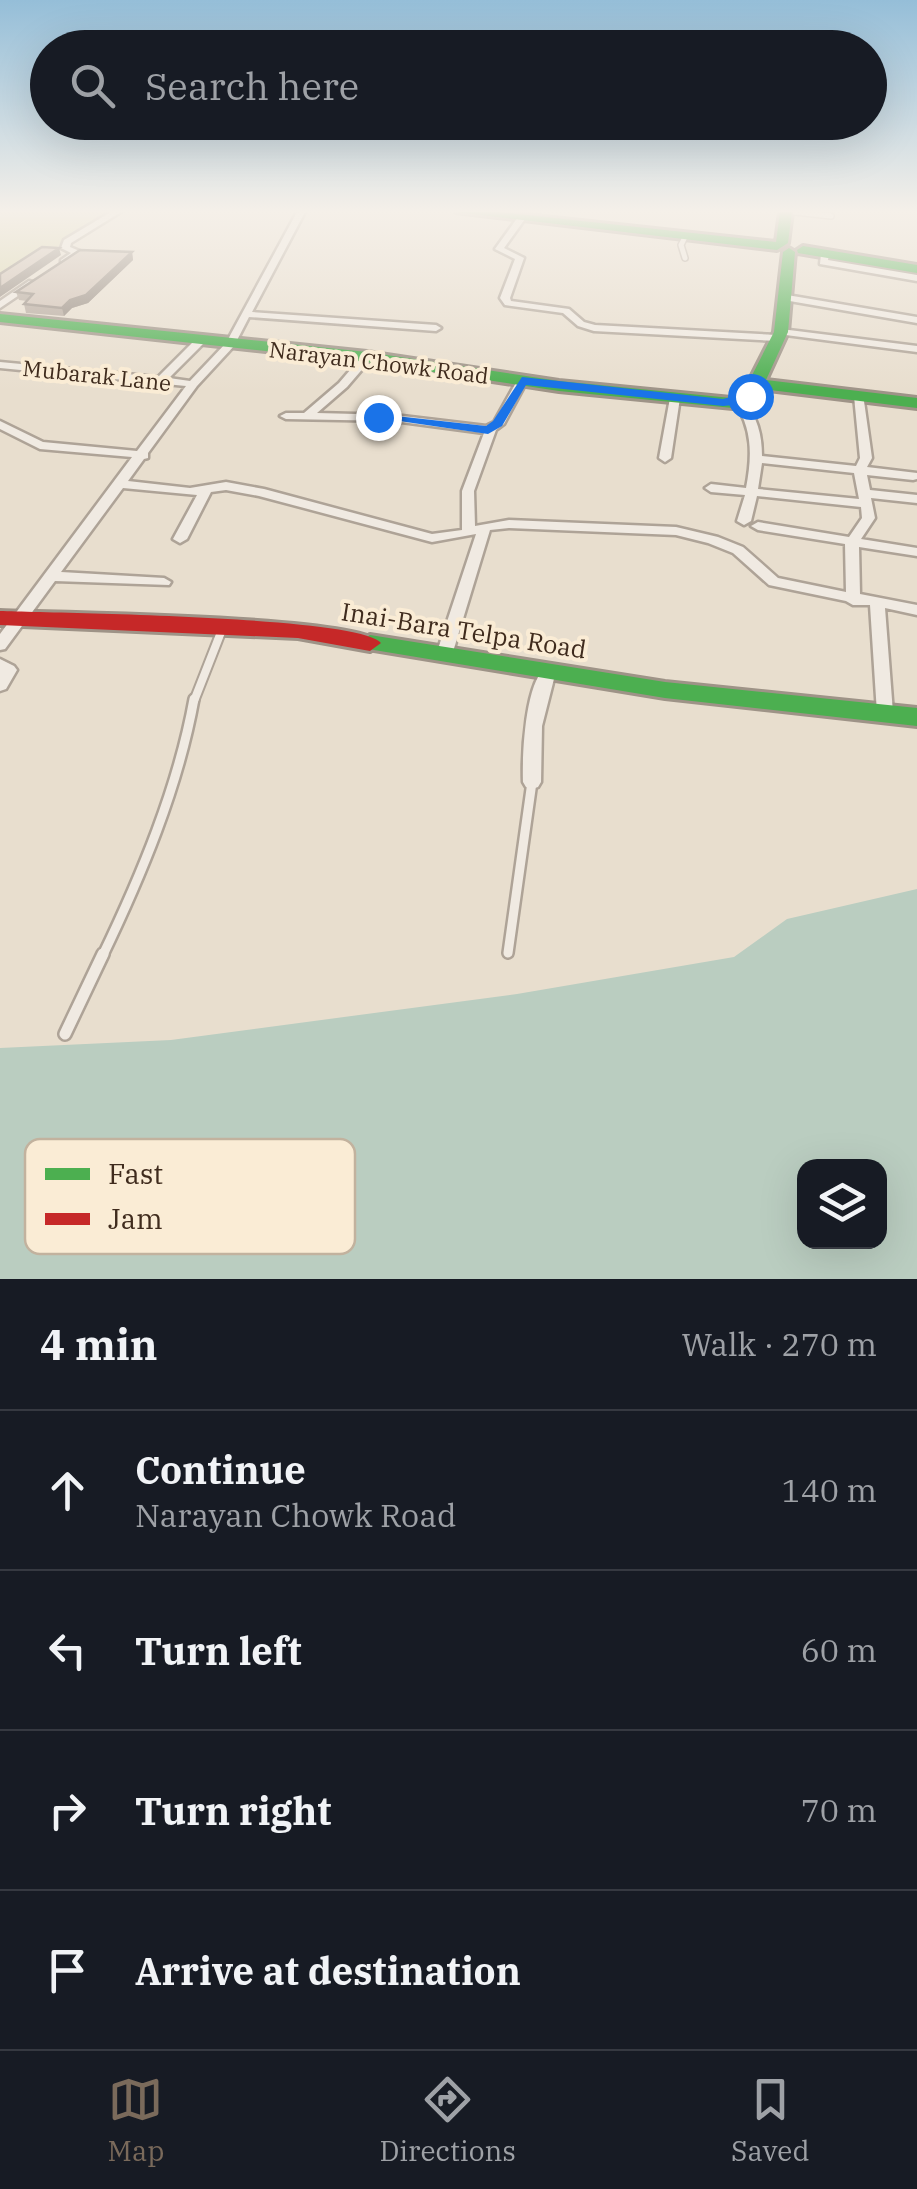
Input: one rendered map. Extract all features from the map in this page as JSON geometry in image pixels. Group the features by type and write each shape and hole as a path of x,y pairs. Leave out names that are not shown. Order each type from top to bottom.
{"street":[{"path":"0,646 8,618 50,576 144,455 193,384 230,344 269,272"},
{"path":"515,272 505,298 508,303 566,311 581,324 594,328 779,335 917,349"},
{"path":"791,272 779,335 758,384 740,402 748,409 757,459 751,524 917,552"},
{"path":"880,272 917,278"},
{"path":"0,305 43,276"},
{"path":"787,298 916,316"},
{"path":"246,314 436,328"},
{"name":"Narayan Chowk Road","path":"0,318 367,357 522,381 740,402"},
{"path":"160,381 201,340"},
{"path":"308,416 344,385 367,357"},
{"name":"Mubarak Lane","path":"0,366 193,384"},
{"path":"468,533 468,491 491,429 522,381"},
{"path":"758,384 917,403"},
{"path":"853,600 852,542 855,534 866,526 860,470 866,458 859,396"},
{"path":"666,458 675,398"},
{"path":"286,416 394,418 491,429"},
{"path":"0,424 40,445 144,455"},
{"path":"757,459 914,476"},
{"path":"122,484 190,492 226,486 260,492 412,536 449,538 510,524 676,531 738,550 774,582 917,610"},
{"path":"711,488 917,499"},
{"path":"180,540 206,490"},
{"path":"444,655 486,527"},
{"path":"50,576 164,582"},
{"path":"877,604 885,713"},
{"name":"Inai-Bara Telpa Road","path":"8,618 298,631 665,690 917,716"},
{"path":"0,664 9,670 0,685"},
{"path":"532,782 529,745 533,716 548,671"}],"lane":[{"path":"65,1034 129,900 186,744 195,694 222,628"},
{"path":"508,953 532,782"}],"shaded area":[{"path":"0,272 19,272 3,282"},
{"path":"917,889 917,1279 0,1279 0,1048 171,1040 517,994 734,957 787,919"}],"building":[{"path":"4,272 24,272 0,288 0,274"},
{"path":"47,272 111,272 86,295 70,300 62,308 24,304 33,294 16,292"}],"traffic: fast":[{"path":"0,318 367,357 559,386 733,403 750,396 781,332 787,272"},
{"path":"758,384 917,403"},
{"path":"370,643 665,690 917,717"}],"traffic: jam":[{"path":"0,618 298,631 370,643"}],"route":[{"path":"378,417 488,430 498,424 522,381 723,402 740,402 750,396"}]}
